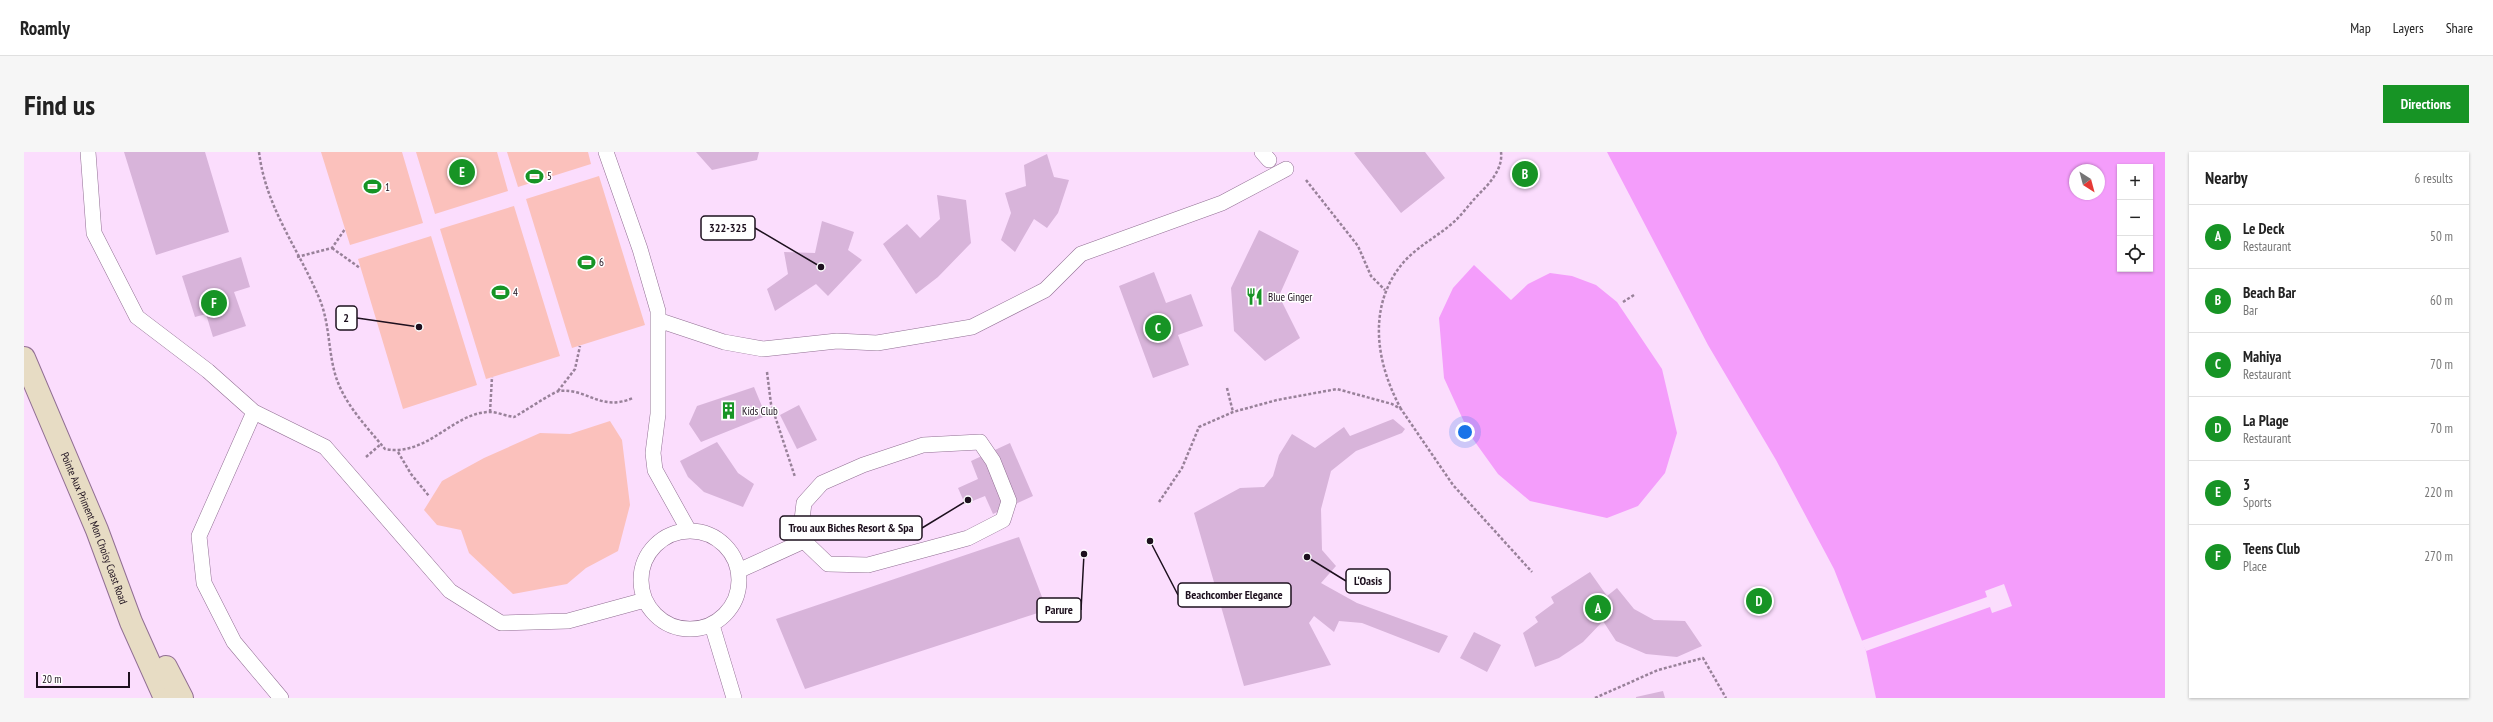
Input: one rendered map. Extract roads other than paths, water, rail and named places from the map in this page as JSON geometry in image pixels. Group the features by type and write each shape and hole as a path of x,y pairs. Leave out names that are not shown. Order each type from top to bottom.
{"main road":[{"name":"Pointe Aux Priment Mon Choisy Coast Road","path":"24,358 97,530 131,622 164,698"},
{"path":"97,530 182,698"}],"lane":[{"path":"88,152 94,233 137,317 208,371 254,412 325,447 450,591 501,623 568,621 645,600"},
{"path":"606,152 640,250 658,311 659,381 658,414 653,453 655,470 689,531"},
{"path":"658,320 724,342 763,349 837,341 877,343 972,327 1045,290 1081,254 1222,203 1286,169"},
{"path":"254,412 199,536 204,583 234,642 281,698"},
{"path":"980,442 993,461 1009,501 1003,520 968,538 868,565 828,564 804,541 801,528 804,503 822,484 863,465 923,445 980,442"},
{"path":"689,531 707,534 723,543 735,558 740,577 737,596 728,613 712,625 693,630 673,627 656,617 645,600 641,581 645,561 655,546 670,535 689,531"},
{"path":"738,571 804,541"},
{"path":"712,625 734,698"}],"place":[{"name":"3","path":"462,172"},
{"name":"Beach Bar","path":"1525,174"},
{"name":"5","path":"534,176"},
{"name":"1","path":"372,187"},
{"name":"6","path":"586,262"},
{"name":"322-325","path":"821,267"},
{"name":"4","path":"500,292"},
{"name":"Blue Ginger","path":"1255,297"},
{"name":"Teens Club","path":"214,303"},
{"name":"2","path":"419,327"},
{"name":"Mahiya","path":"1158,328"},
{"name":"Kids Club","path":"729,411"},
{"name":"Trou aux Biches Resort & Spa","path":"968,500"},
{"name":"Beachcomber Elegance","path":"1150,541"},
{"name":"Parure","path":"1084,554"},
{"name":"L‘Oasis","path":"1307,557"},
{"name":"La Plage","path":"1759,601"},
{"name":"Le Deck","path":"1598,608"}]}
